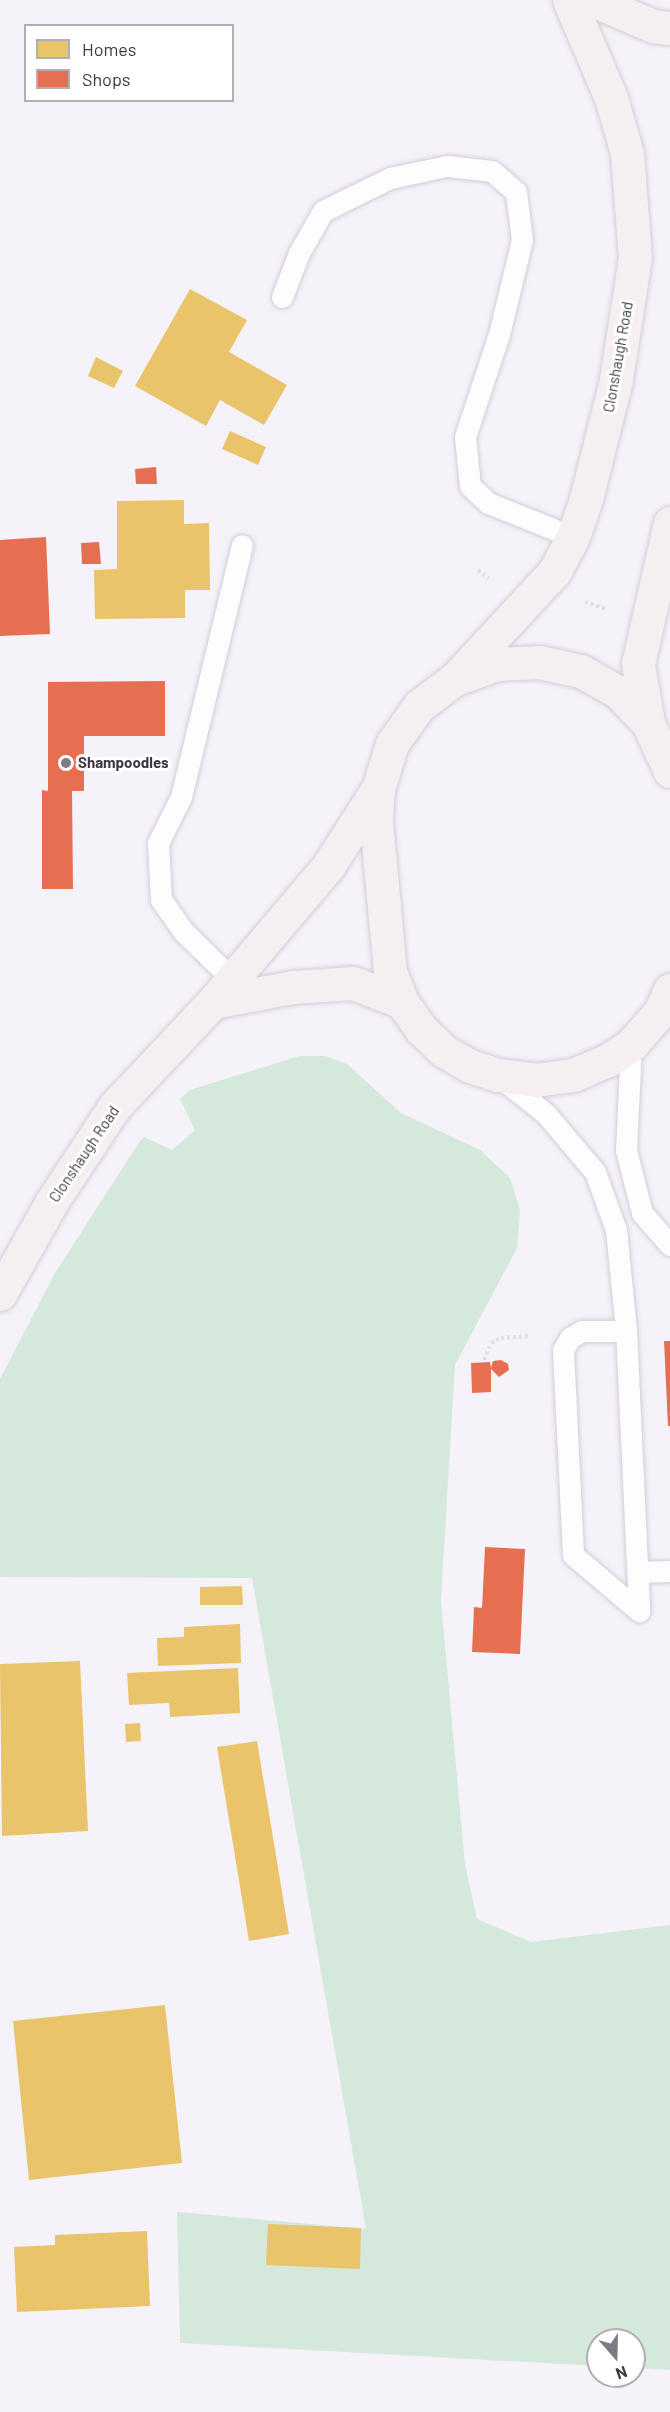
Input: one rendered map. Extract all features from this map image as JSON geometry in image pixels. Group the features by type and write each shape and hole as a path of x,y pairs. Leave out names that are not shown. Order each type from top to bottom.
{"street":[{"name":"Clonshaugh Road","path":"569,0 611,98 627,153 635,258 616,380 573,537 555,571 456,678 419,706 392,744 378,789 376,820 390,972 402,1002 421,1029 444,1051 470,1066 498,1076 536,1080 573,1075 608,1060 631,1045 660,1012 670,990"},
{"path":"593,0 653,26 670,27"},
{"name":"Clonshaugh Road","path":"670,524 638,664 648,723 670,771"},
{"name":"Clonshaugh Road","path":"456,678 497,664 539,662 581,671 618,692 648,723"},
{"name":"Clonshaugh Road","path":"0,1294 51,1203 115,1106 231,992 329,865 378,789"},
{"path":"231,992 353,983 402,1002"}],"lane":[{"path":"282,297 299,253 323,211 390,178 447,166 492,171 516,192 522,240 499,334 465,437 470,486 488,503 573,537"},
{"path":"231,992 161,900 158,843 181,797 242,545"},
{"path":"631,1045 626,1150 642,1213 670,1245"},
{"path":"498,1076 546,1114 595,1172 616,1230 626,1331 639,1611 573,1555 563,1350 570,1338 582,1331 626,1331"},
{"path":"638,1572 670,1571"}],"path":[{"path":"484,1360 491,1343 501,1338 570,1338"}],"green space":[{"path":"299,1056 325,1056 347,1064 401,1113 480,1150 510,1178 520,1210 517,1248 455,1365 441,1600 465,1864 477,1919 531,1942 670,1925 670,2370 646,2369 646,2328 586,2328 586,2365 180,2343 177,2212 366,2229 252,1578 0,1577 0,1379 55,1273 140,1141 144,1137 172,1150 195,1130 180,1099 190,1090"}],"building: Homes":[{"path":"190,289 247,320 229,352 287,385 264,425 220,400 206,426 135,386"},
{"path":"96,357 123,371 114,388 88,376"},
{"path":"230,431 266,447 258,465 222,449"},
{"path":"184,500 184,524 209,523 210,590 185,590 185,618 95,619 94,570 117,569 117,501"},
{"path":"242,1586 243,1605 200,1605 200,1587"},
{"path":"240,1624 241,1663 158,1666 157,1638 184,1637 184,1627"},
{"path":"80,1661 88,1831 2,1836 0,1664"},
{"path":"238,1668 240,1713 170,1717 169,1703 129,1705 127,1673"},
{"path":"140,1723 141,1741 126,1742 125,1724"},
{"path":"257,1741 289,1934 249,1941 217,1747"},
{"path":"165,2005 182,2163 29,2180 13,2021"},
{"path":"268,2224 361,2228 360,2269 266,2265"},
{"path":"147,2231 150,2306 17,2312 14,2247 55,2245 55,2235"}],"building: Shops":[{"path":"156,467 157,484 136,484 135,469"},
{"path":"46,537 50,634 0,636 0,540"},
{"path":"99,542 101,564 82,564 81,543"},
{"name":"Shampoodles","path":"165,681 165,736 84,736 84,791 72,791 73,889 42,889 42,790 48,791 48,682"},
{"path":"664,1341 670,1341 670,1426 668,1426"},
{"path":"501,1360 508,1364 509,1370 499,1377 491,1369 491,1392 472,1393 471,1363 490,1362 491,1368 493,1361"},
{"path":"485,1547 525,1549 520,1654 472,1652 474,1607 482,1608"}],"place":[{"name":"Shampoodles","path":"66,763"}]}
